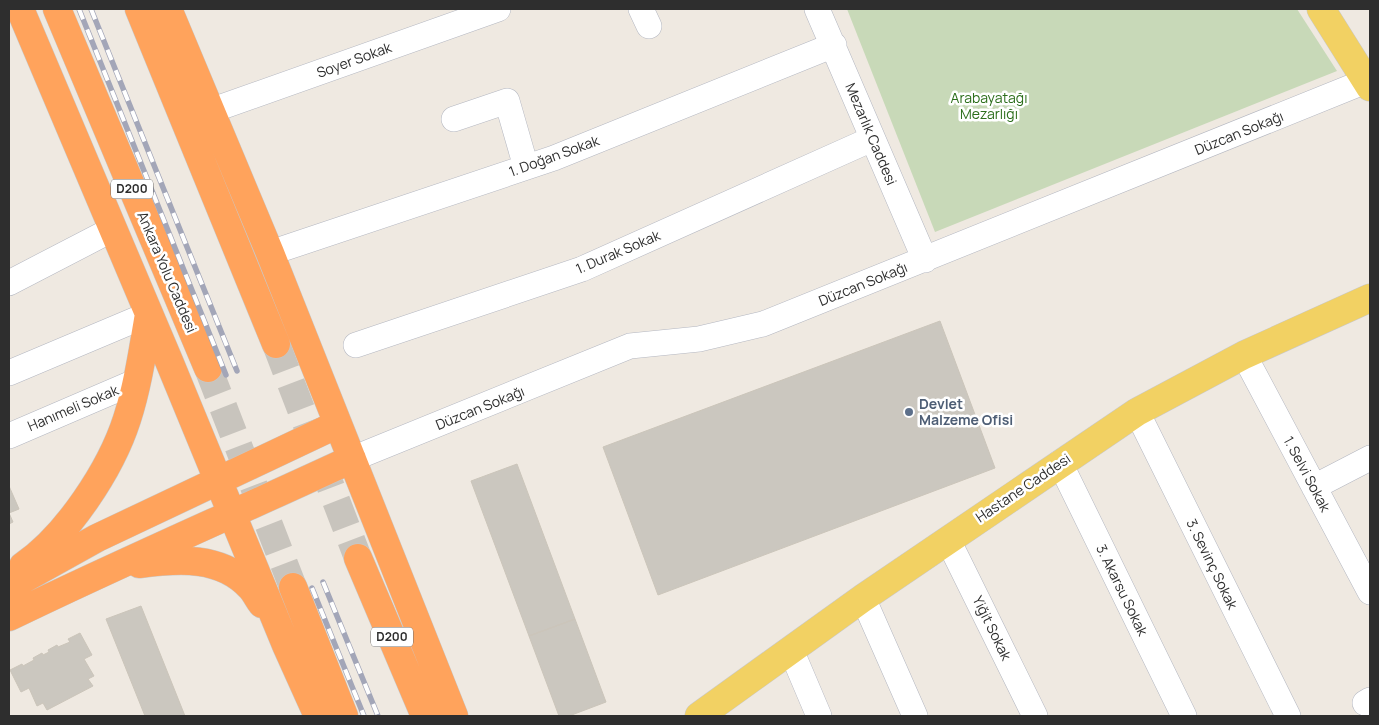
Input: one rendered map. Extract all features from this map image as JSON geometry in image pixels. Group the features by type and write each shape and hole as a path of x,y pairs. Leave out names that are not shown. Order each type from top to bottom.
{"highway":[{"path":"20,9 286,645 318,716"},
{"name":"Ankara Yolu Caddesi","path":"57,9 208,368"},
{"path":"139,9 276,344"},
{"path":"168,9 270,253 454,716"},
{"path":"9,576 35,558 72,519 107,465 127,420 137,381 149,314"},
{"path":"9,587 97,538 338,424"},
{"path":"9,617 112,567 232,515 352,459"},
{"name":"D200","path":"358,558 425,716"},
{"path":"112,567 173,560 206,562 232,573 250,587 286,645"},
{"path":"293,587 344,716"}],"main road":[{"path":"1321,9 1368,84"},
{"name":"Hastane Caddesi","path":"700,716 863,598 1137,412 1244,355 1370,298"}],"street":[{"name":"Soyer Sokak","path":"210,111 498,9"},
{"name":"Mezarlık Caddesi","path":"817,9 925,260"},
{"name":"1. Doğan Sokak","path":"270,253 554,158 834,46"},
{"name":"Düzcan Sokağı","path":"352,459 630,346 699,339 763,324 1368,84"},
{"path":"454,119 507,101 526,168"},
{"name":"1. Durak Sokak","path":"356,345 582,269 872,139"},
{"path":"9,283 113,229"},
{"path":"9,373 149,314"},
{"name":"1. Selvi Sokak","path":"1244,355 1370,592"},
{"name":"Hanımeli Sokak","path":"9,436 137,381"},
{"name":"3. Sevinç Sokak","path":"1137,412 1288,716"},
{"path":"1314,487 1370,458"},
{"name":"3. Akarsu Sokak","path":"1060,463 1184,716"},
{"name":"Yiğit Sokak","path":"948,540 1035,716"},
{"path":"863,598 915,716"},
{"path":"790,650 819,716"}],"green space":[{"name":"Arabayatağı Mezarlığı","path":"847,9 1297,9 1337,71 935,232"}],"building":[{"path":"940,321 995,468 658,595 603,447"},
{"path":"517,464 575,619 529,636 471,481"},
{"path":"9,486 19,509 9,513"},
{"path":"9,513 13,522 9,524"},
{"path":"141,606 185,716 145,716 106,619"},
{"path":"575,619 606,702 569,716 559,716 529,636"},
{"path":"80,633 92,655 84,659 94,676 88,679 93,686 47,710 43,703 37,706 29,688 21,692 10,670 22,664 23,666 42,653 43,655 49,652 48,650 57,645 58,647 70,642 68,639"}],"tunnel":[{"path":"276,344 358,558"},
{"path":"208,368 293,587"}],"railway":[{"path":"79,9 226,375"},
{"path":"91,9 237,371"},
{"path":"323,582 378,716"},
{"path":"312,588 364,716"}],"place":[{"name":"Devlet Malzeme Ofisi","path":"909,412"}]}
